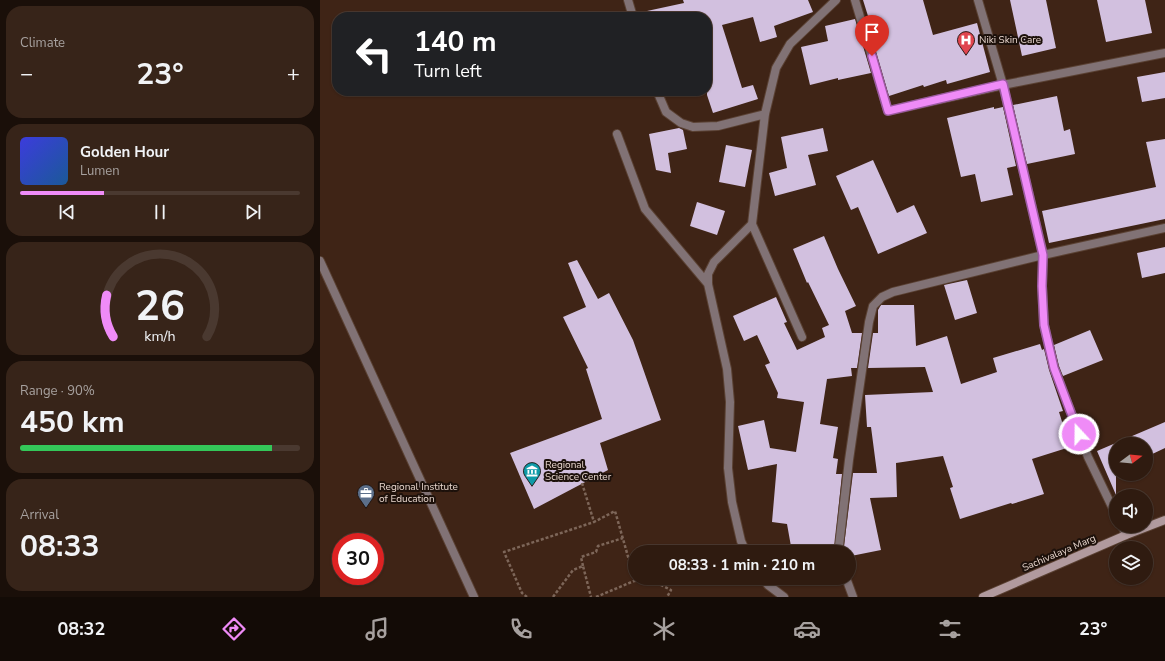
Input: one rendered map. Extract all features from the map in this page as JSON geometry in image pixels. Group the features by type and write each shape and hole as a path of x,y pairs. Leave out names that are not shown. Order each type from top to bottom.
{"main road":[{"name":"Sachivalaya Marg","path":"983,597 1126,535 1165,520"}],"street":[{"path":"628,0 632,12"},
{"path":"802,337 752,224 765,114 776,68 790,44 836,0"},
{"path":"855,0 888,111 1003,84 1165,52"},
{"path":"978,0 1003,84 1043,255 1042,286 1044,325 1054,368 1088,457 1109,500"},
{"path":"659,96 666,112 680,123 693,127 718,126 765,114"},
{"path":"617,134 646,209 708,284"},
{"path":"743,545 732,502 728,468 730,402 727,369 708,284 708,274 714,262 752,224"},
{"path":"838,545 869,322 873,306 882,297 892,292 1043,255 1165,228"},
{"path":"320,261 474,597"},
{"path":"768,585 784,597"},
{"path":"849,585 853,597"}],"path":[{"path":"582,483 594,522"},
{"path":"528,597 522,593 504,552 594,522 616,511 628,558"},
{"path":"591,597 581,557 596,552 598,546 623,538"},
{"path":"553,597 573,570 583,566"},
{"path":"596,597 628,584"},
{"path":"661,585 671,590 667,597"}],"building":[{"path":"683,0 808,0 813,12 774,26 777,37 760,42 753,17 722,25 742,88 753,85 758,99 713,113 707,96 712,96 712,12 647,12 684,3"},
{"path":"863,0 923,0 933,35 977,23 990,72 947,84 946,80 924,87 923,85 889,96 866,17 868,16"},
{"path":"1010,0 1046,0 1056,48 1022,56"},
{"path":"1097,0 1145,0 1152,33 1106,42"},
{"path":"855,19 871,73 838,80 838,78 810,85 801,47 828,41 825,26"},
{"path":"1165,72 1165,98 1142,102 1137,77"},
{"path":"1057,96 1064,131 1070,129 1075,154 1027,164 1013,105"},
{"path":"994,107 994,109 1003,107 1016,166 1007,168 1013,195 981,202 975,174 961,177 947,118"},
{"path":"679,128 683,130 687,149 668,153 671,173 656,170 649,134"},
{"path":"823,128 828,151 808,155 816,185 775,196 769,173 787,168 781,137"},
{"path":"1165,139 1165,219 1049,243 1042,211 1156,187 1146,142"},
{"path":"726,145 752,150 745,187 719,182"},
{"path":"873,160 897,213 914,205 927,233 878,254 858,207 851,210 836,176"},
{"path":"697,202 725,211 717,235 690,226"},
{"path":"824,236 856,306 845,311 852,333 862,333 857,368 851,368 852,376 827,379 820,424 838,427 833,458 838,459 836,474 842,474 835,545 791,545 787,524 772,522 777,464 748,470 738,426 764,420 770,448 796,452 804,402 777,398 778,393 765,365 770,363 757,335 744,341 733,316 776,297 787,322 784,323 797,350 825,337 822,328 829,325 808,282 807,283 793,249"},
{"path":"1165,247 1165,273 1142,278 1137,253"},
{"path":"577,260 598,299 609,293 633,340 661,420 600,443 608,470 534,509 510,453 602,419 586,369 588,368 563,317 586,307 568,263"},
{"path":"967,280 977,313 955,320 944,285"},
{"path":"881,305 914,305 916,346 947,336 961,384 997,372 993,358 1040,344 1042,350 1044,349 1049,370 1063,411 1059,412 1070,447 1032,459 1044,494 960,519 950,488 953,487 943,456 896,463 897,497 870,498 881,550 856,555 856,545 844,545 853,473 877,473 871,427 867,427 865,395 933,392 925,367 868,368 873,333 878,333 878,310"},
{"path":"1090,330 1103,360 1063,376 1054,345"},
{"path":"1165,422 1165,448 1153,454 1153,437 1130,437"},
{"path":"1109,446 1109,479 1097,451"},
{"path":"1110,481 1116,481 1116,489 1113,489"}],"place":[{"name":"Niki Skin Care","path":"966,55"},
{"name":"Regional Science Center","path":"532,486"},
{"name":"Regional Institute of Education","path":"366,508"}],"route":[{"path":"872,56 888,111 1003,84 1043,255 1042,286 1044,325 1054,368 1079,434"}]}
